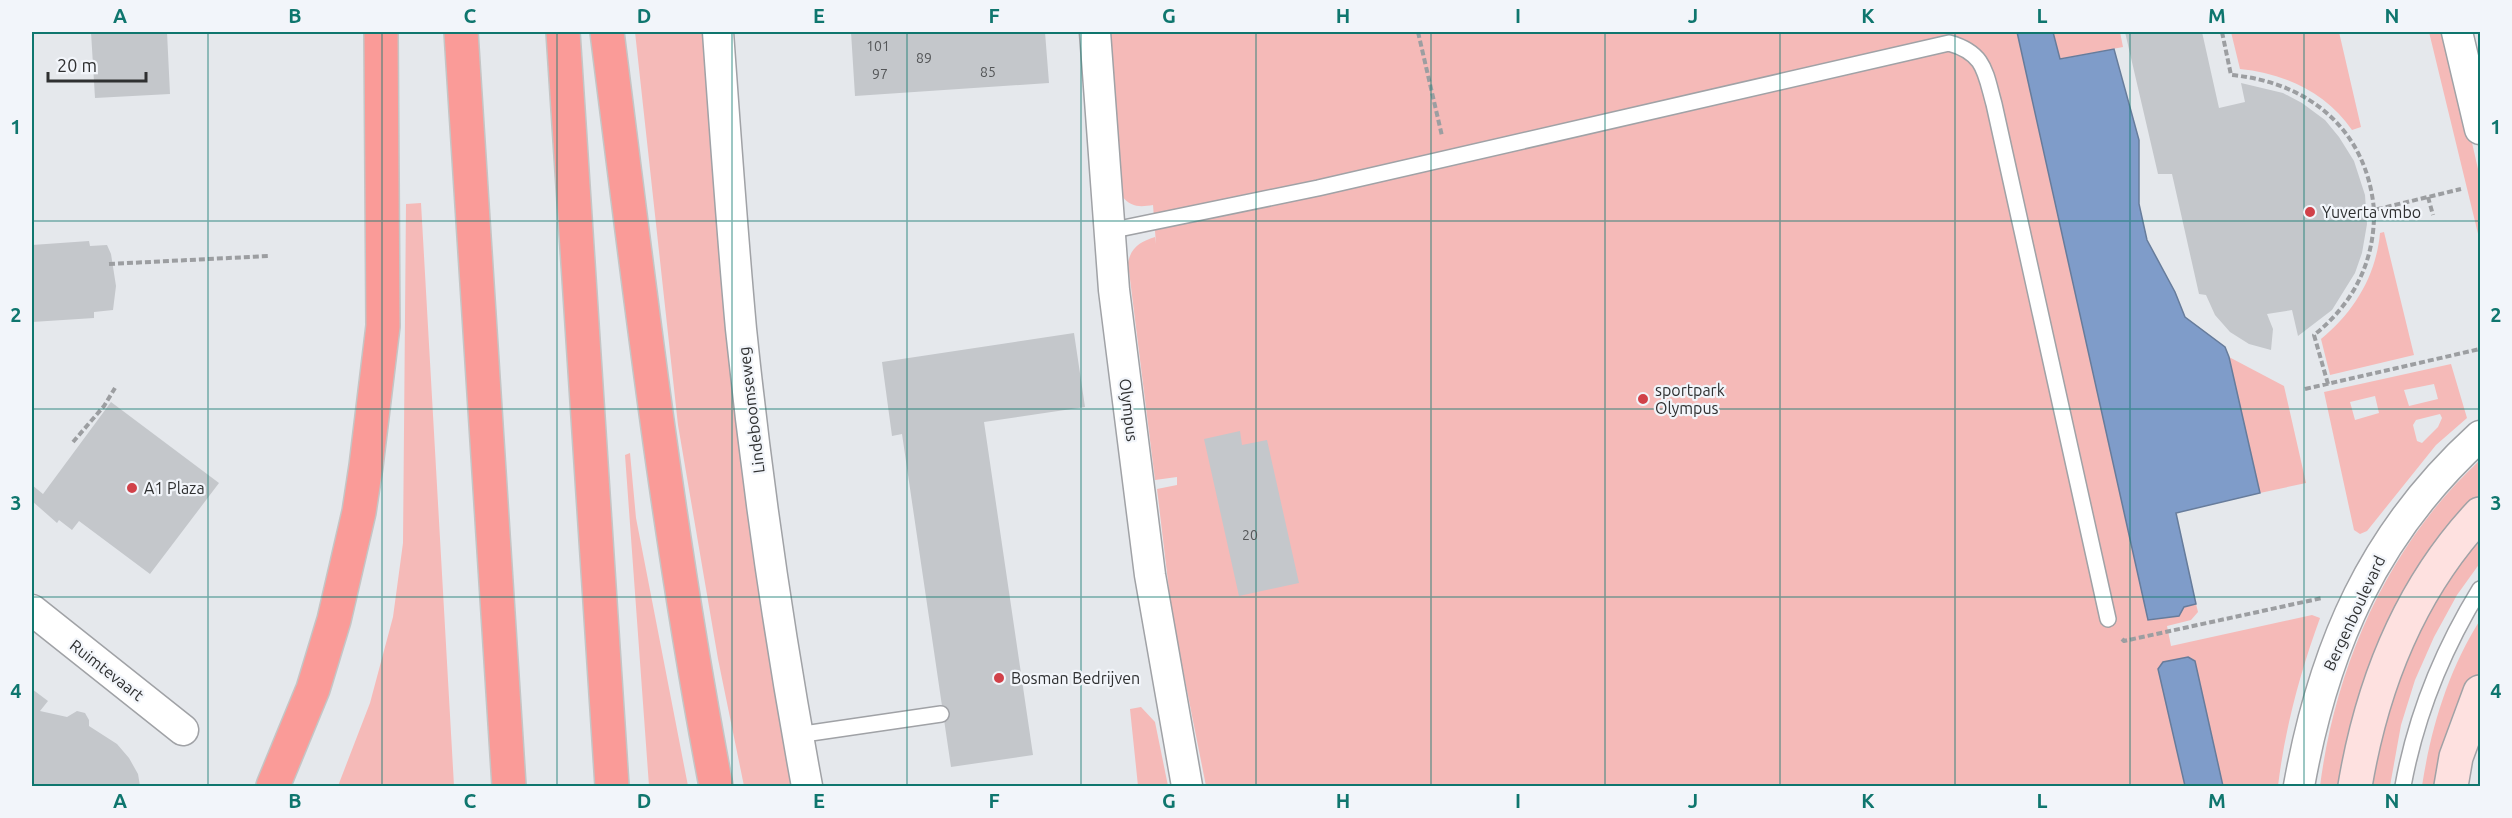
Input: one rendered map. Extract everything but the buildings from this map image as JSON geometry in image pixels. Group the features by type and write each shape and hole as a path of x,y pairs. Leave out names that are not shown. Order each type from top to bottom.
{"highway":[{"path":"273,786 314,689 334,620 359,512 366,466 383,326 381,32"},
{"path":"460,32 509,786"},
{"path":"563,32 612,786"},
{"path":"607,32 663,479 716,786"}],"main road":[{"path":"2355,786 2362,741 2375,694 2392,649 2414,606 2440,564 2481,514"},
{"path":"2451,786 2456,757 2481,692"}],"street":[{"name":"Lindeboomseweg","path":"718,32 741,329 762,506 807,786"},
{"name":"Olympus","path":"1095,32 1109,231 1150,574 1187,786"},
{"path":"2457,32 2481,129"},
{"name":"Bergenboulevard","path":"2299,786 2321,686 2361,591 2386,546 2409,512 2439,476 2481,436"},
{"name":"Ruimtevaart","path":"32,610 183,730"}],"lane":[{"path":"1109,231 1447,158 1949,43 1970,51 1983,66 1994,104 2108,619"},
{"path":"2403,786 2421,712 2437,668 2481,589"},
{"path":"797,735 941,714"}],"path":[{"path":"1418,32 1447,158"},
{"path":"2222,32 2231,75 2256,78 2285,86 2318,105 2335,121 2361,158 2371,187 2374,210 2371,247 2359,283 2337,314 2314,335 2328,384"},
{"path":"2374,210 2461,189"},
{"path":"2428,197 2433,215"},
{"path":"110,264 269,256"},
{"path":"2306,389 2481,349"},
{"path":"73,442 104,406 115,388"},
{"path":"2108,619 2114,632 2124,641 2361,591"}],"shaded area":[{"path":"635,32 703,32 739,444 763,616 792,786 744,786 718,659 678,425"},
{"name":"sportpark Olympus","path":"1110,32 2035,32 2184,607 2196,604 2198,612 2191,620 2167,626 2171,646 2312,615 2320,618 2294,701 2278,786 2223,786 2195,661 2188,657 2174,660 2203,786 1206,786 1172,615 1157,489 1177,485 1177,477 1155,480 1128,263 1131,253 1141,243 1155,237 1156,244 1153,205 1136,206 1122,196"},
{"path":"2053,32 2120,32 2123,47 2059,59"},
{"path":"2231,32 2339,32 2361,127 2352,130 2330,105 2303,87 2273,75 2240,69"},
{"path":"2429,32 2447,32 2480,178 2480,242"},
{"path":"421,203 454,786 338,786 370,703 393,617 403,543 406,204"},
{"path":"2384,232 2414,355 2330,375 2321,339 2344,317 2361,292 2374,264 2380,233"},
{"path":"2229,357 2284,386 2306,483 2260,493"},
{"path":"2451,364 2467,418 2436,445 2367,531 2360,534 2354,530 2324,392","holes":["2434,384 2438,399 2409,406 2404,390","2375,396 2379,413 2355,420 2350,402","2440,414 2442,418 2438,427 2422,443 2417,441 2413,425 2416,420"]},
{"path":"630,453 636,518 688,786 649,786 625,455"},
{"path":"2480,460 2480,499 2345,786 2320,786 2339,696 2353,652 2372,609 2393,568 2418,530 2447,493"},
{"path":"2480,528 2480,563 2457,595 2434,637 2415,680 2401,725 2390,786 2365,786 2401,653"},
{"path":"2480,620 2480,676 2441,786 2422,786 2430,743 2442,700 2459,659"},
{"path":"1141,707 1155,722 1168,786 1138,786 1130,709"}],"water":[{"path":"2017,32 2053,32 2060,59 2114,49 2139,140 2139,204 2147,240 2175,292 2185,317 2225,347 2229,357 2260,493 2176,513 2196,604 2184,607 2179,616 2148,620"},
{"path":"2188,657 2195,661 2223,786 2185,786 2158,669 2163,662"}],"place":[{"name":"Yuverta vmbo","path":"2310,212"},
{"name":"sportpark Olympus","path":"1643,399"},
{"name":"A1 Plaza","path":"132,488"},
{"name":"Bosman Bedrijven","path":"999,678"}]}
